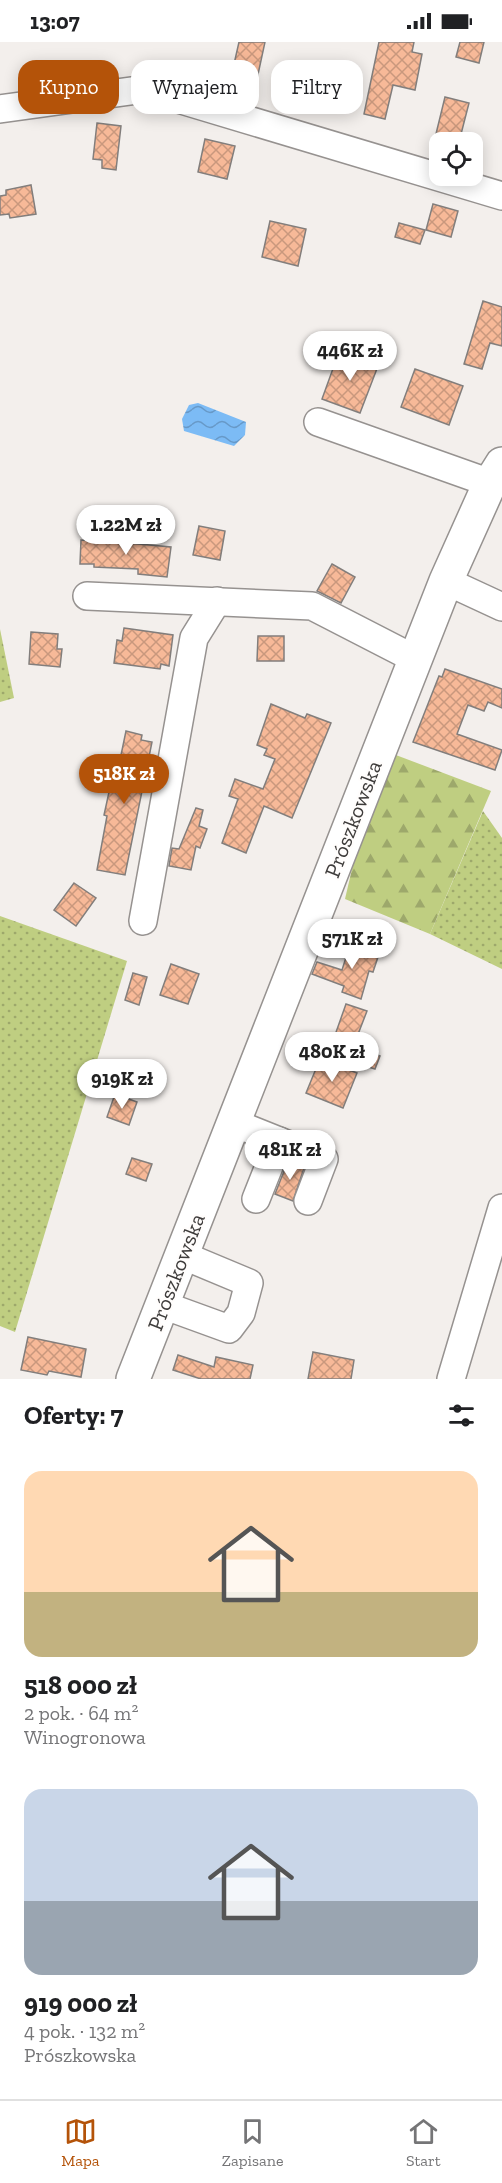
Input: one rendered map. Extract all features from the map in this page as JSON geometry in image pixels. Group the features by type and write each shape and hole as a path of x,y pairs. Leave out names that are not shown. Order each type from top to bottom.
{"main road":[{"name":"Prószkowska","path":"133,1379 446,581 496,473"}],"street":[{"path":"0,109 138,90 158,93 502,196"},
{"path":"318,422 496,473"},
{"path":"446,581 502,607"},
{"path":"87,596 312,606 415,660"},
{"path":"143,921 194,638 217,602"},
{"path":"234,1123 324,1159 308,1201"},
{"path":"256,1199 279,1140"},
{"path":"451,1379 502,1209"},
{"path":"162,1305 229,1329 241,1313 249,1283 182,1255"}],"green space":[{"path":"0,629 14,698 0,702"},
{"path":"380,749 491,791 430,934 345,899"},
{"path":"483,811 502,838 502,969 430,934"},
{"path":"0,916 127,961 15,1332 0,1326"}],"water":[{"path":"198,403 246,422 245,435 234,446 184,431 182,419 189,405"}],"building":[{"path":"239,42 265,42 259,70 259,60 235,60"},
{"path":"379,42 414,42 412,52 422,54 415,90 393,85 385,119 364,114"},
{"path":"460,42 484,42 479,63 456,57"},
{"path":"445,97 469,103 462,132 436,132"},
{"path":"97,123 121,126 116,170 102,168 102,160 93,159"},
{"path":"205,139 235,146 227,179 198,172"},
{"path":"31,185 36,214 10,218 9,214 0,215 0,196 6,195 6,190"},
{"path":"433,204 458,211 451,237 426,230"},
{"path":"270,221 306,229 298,266 262,257"},
{"path":"399,223 425,230 420,244 395,237"},
{"path":"483,301 502,307 502,346 490,343 482,369 464,364"},
{"path":"339,352 378,366 360,413 322,399"},
{"path":"415,369 463,386 449,425 401,407"},
{"path":"199,526 225,531 220,560 193,555"},
{"path":"96,535 117,535 117,542 171,547 167,577 138,574 138,569 80,564 81,540 95,541"},
{"path":"332,564 355,577 341,603 317,591"},
{"path":"124,628 173,635 169,666 161,664 160,669 114,663 117,640 122,641"},
{"path":"31,632 58,634 57,649 62,649 60,667 29,664"},
{"path":"258,636 284,636 284,661 257,661"},
{"path":"445,669 502,689 502,708 488,702 484,711 468,705 457,734 502,750 495,770 413,742 439,676 442,677"},
{"path":"271,704 305,718 307,714 331,723 292,818 264,806 246,853 222,843 238,799 229,796 235,779 263,789 275,759 264,755 267,749 257,745"},
{"path":"126,731 142,735 141,740 152,742 125,875 97,870 107,816 104,815 111,783 115,784"},
{"path":"196,808 203,810 199,826 207,829 200,848 196,846 191,870 169,866 172,848 179,849"},
{"path":"74,883 96,898 76,926 54,910"},
{"path":"358,941 381,948 373,972 369,971 361,999 342,992 344,986 312,974 317,962 342,970 348,951 354,954"},
{"path":"171,964 199,974 188,1004 160,995"},
{"path":"133,973 147,977 139,1005 125,1000"},
{"path":"346,1004 367,1011 355,1042 335,1035"},
{"path":"365,1050 380,1056 375,1069 359,1064"},
{"path":"320,1059 357,1073 343,1108 306,1093"},
{"path":"115,1094 137,1102 129,1125 107,1117"},
{"path":"132,1158 152,1164 146,1181 126,1174"},
{"path":"288,1161 304,1168 293,1201 275,1194"},
{"path":"28,1337 86,1349 81,1377 49,1371 47,1375 21,1370"},
{"path":"313,1352 354,1360 351,1379 308,1379"},
{"path":"178,1355 214,1367 216,1357 253,1365 250,1379 201,1379 173,1370"}]}
